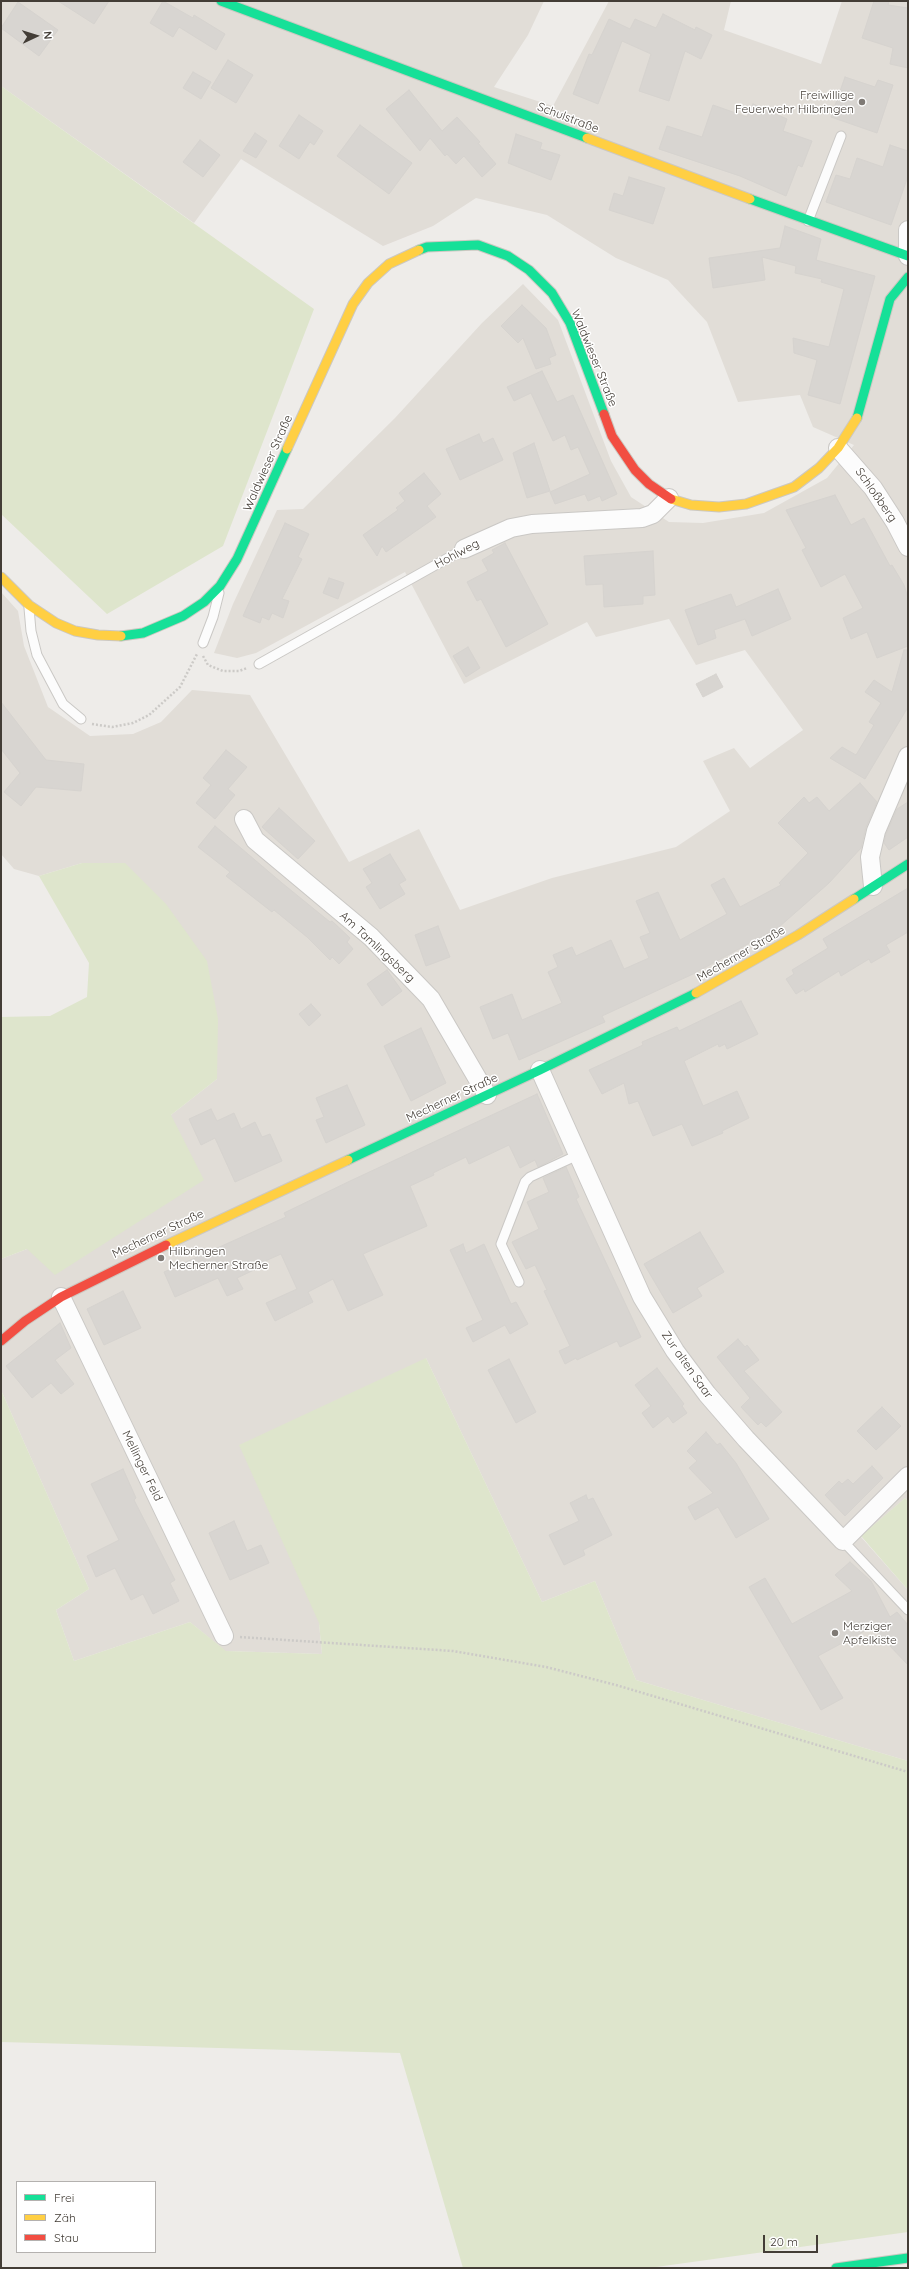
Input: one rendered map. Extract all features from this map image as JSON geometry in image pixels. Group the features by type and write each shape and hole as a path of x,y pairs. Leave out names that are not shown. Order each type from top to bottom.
{"main road":[{"name":"Schulstraße","path":"221,1 808,221 908,256"},
{"name":"Waldwieser Straße","path":"1,577 29,605 56,623 74,631 98,636 119,636 143,633 171,622 204,602 220,586 237,558 354,304 368,283 389,264 403,256 427,247 464,244 478,246 495,250 508,256 529,270 552,293 570,323 612,436 634,470 649,484 670,498 691,505 719,507 746,504 794,487 819,468 838,448 856,421 864,399 882,323 890,299 908,277"},
{"name":"Mecherner Straße","path":"1,1341 25,1321 61,1297 121,1265 540,1070 717,983 798,935 908,864"},
{"path":"836,2268 908,2258"}],"street":[{"path":"908,230 908,256"},
{"name":"Schloßberg","path":"838,448 873,488 896,522 908,547"},
{"name":"Hohlweg","path":"464,549 511,528 532,524 642,518 654,514 670,498"},
{"path":"873,886 870,857 876,831 908,756"},
{"name":"Am Tamlingsberg","path":"244,819 255,840 371,937 431,999 456,1039 487,1095"},
{"name":"Zur alten Saar","path":"540,1070 642,1297 675,1351 712,1400 798,1496 843,1541"},
{"name":"Mellinger Feld","path":"61,1297 224,1636"},
{"path":"843,1541 908,1476"}],"lane":[{"path":"808,221 841,136"},
{"name":"Hohlweg","path":"258,664 464,549"},
{"path":"201,647 214,617 220,586"},
{"path":"29,605 31,631 37,655 63,704 81,719"},
{"path":"519,1282 501,1244 525,1182 530,1177 578,1154"},
{"name":"Zur alten Saar","path":"843,1541 908,1610"}],"path":[{"path":"201,647 208,665 223,671 239,671 258,664"},
{"path":"81,719 95,726 112,727 133,723 149,715 180,687 201,647"},
{"path":"224,1636 453,1651 546,1667 616,1685 908,1772"}],"shaded area":[{"path":"1,1 544,1 528,35 494,87 553,106 609,1 731,1 724,30 821,64 842,1 908,1 908,1501 905,1498 861,1537 908,1590 908,1761 636,1680 595,1581 542,1602 426,1358 319,1623 322,1654 225,1651 190,1622 74,1661 56,1610 89,1589 1,1390 1,1259 27,1249 171,1115 217,1079 82,863 39,876 14,869 1,854 1,592 18,611 24,646 48,707 90,736 133,734 161,722 192,690 250,695 349,862 419,829 460,910 552,878 676,847 730,811 703,761 734,748 750,768 803,730 745,650 696,665 669,619 596,637 587,622 464,684 405,572 256,653 237,658 214,653 233,604 277,510 303,509 395,418 482,323 523,284 558,320 611,461 631,497 669,522 703,523 764,513 827,478 854,445 813,427 800,395 738,402 707,322 668,280 616,258 547,215 476,198 433,226 383,246 241,159 194,223 1,86"}],"green space":[{"path":"1,86 314,309 223,546 107,614 1,514"},
{"path":"82,863 125,863 166,904 207,961 218,1019 217,1079 171,1115 204,1180 55,1275 27,1249 1,1259 1,1017 50,1016 87,997 89,963 39,876"},
{"path":"426,1358 542,1602 595,1581 636,1680 908,1761 908,2232 649,2268 463,2268 400,2053 1,2042 1,1390 89,1589 56,1610 74,1661 190,1622 226,1651 322,1654 319,1623 239,1445"},
{"path":"905,1498 908,1501 908,1590 861,1536"}],"building":[{"path":"58,1 109,1 94,24"},
{"path":"163,1 193,18 194,15 225,34 216,50 179,27 173,37 150,23"},
{"path":"874,1 889,1 888,5 908,8 908,68 890,64 893,48 862,38"},
{"path":"18,2 58,30 39,56 1,28"},
{"path":"663,14 695,30 696,27 712,35 701,59 685,51 669,101 639,91 651,54 622,41 598,104 573,94 589,54 592,55 609,19 630,29 635,19 656,28"},
{"path":"228,60 253,75 236,103 211,88"},
{"path":"193,72 211,82 201,99 183,88"},
{"name":"Freiwillige Feuerwehr Hilbringen","path":"845,77 875,87 878,80 893,85 877,133 831,117"},
{"path":"409,90 442,131 457,117 480,142 478,143 496,164 482,177 464,156 456,164 447,154 445,156 430,138 420,151 386,109"},
{"path":"753,104 787,119 783,131 812,141 802,167 798,165 786,196 740,176 659,149 667,126 702,137 713,105 747,117"},
{"path":"299,115 323,131 314,145 310,142 299,159 279,146"},
{"path":"360,125 412,163 389,194 337,156"},
{"path":"255,133 267,141 256,158 243,151"},
{"path":"516,134 542,143 540,149 560,155 551,180 508,163"},
{"path":"200,140 220,155 203,177 183,162"},
{"path":"890,145 908,151 908,176 891,225 826,202 836,175 850,179 857,158 883,167"},
{"path":"629,177 665,188 653,224 609,210 614,193 623,196"},
{"path":"785,226 821,239 816,260 875,276 840,404 808,395 817,360 794,353 793,338 829,347 844,289 821,282 822,279 795,273 796,266 762,257 765,280 713,288 709,258 780,248"},
{"path":"522,305 546,328 556,355 549,358 551,364 536,369 523,338 518,343 501,326"},
{"path":"542,371 557,402 573,395 617,494 602,501 600,496 588,501 585,494 555,504 550,492 590,474 578,447 571,450 565,435 553,441 531,393 514,401 507,387"},
{"path":"479,434 483,443 493,438 503,460 460,480 446,449"},
{"path":"534,443 550,491 527,498 513,453"},
{"path":"424,473 441,494 427,506 436,517 386,552 382,546 377,556 363,535 398,510 396,508 405,501 399,493"},
{"path":"835,495 851,525 864,518 890,566 892,565 904,585 908,598 908,646 877,658 867,632 851,639 843,618 863,608 845,574 821,587 802,550 806,548 786,510"},
{"path":"285,523 309,534 298,557 302,559 282,599 289,601 283,618 272,613 269,620 262,617 260,623 243,616"},
{"path":"505,543 548,624 506,647 481,599 477,601 467,582 488,571 482,560 494,553 492,550"},
{"path":"653,551 655,595 643,596 643,604 604,607 603,584 586,585 584,556"},
{"path":"329,578 344,583 338,599 323,593"},
{"path":"778,589 791,619 752,636 745,619 714,630 716,638 698,645 685,610 731,594 736,607"},
{"path":"468,647 480,668 466,677 453,656"},
{"path":"904,650 908,650 908,707 865,779 830,758 842,747 856,755 874,725 869,722 881,703 865,692 874,680 892,692"},
{"path":"716,674 723,687 703,697 696,684"},
{"path":"1,702 46,760 84,764 81,791 36,787 21,806 4,792 20,773 1,749"},
{"path":"226,750 247,767 228,789 235,795 215,819 196,803 211,785 203,778"},
{"path":"860,783 877,802 866,827 861,848 829,883 779,927 693,974 602,1016 605,1022 519,1060 508,1033 493,1039 480,1007 512,994 522,1020 562,1003 548,972 558,967 553,955 572,947 576,956 611,940 624,969 649,958 640,937 650,933 636,901 658,892 680,940 727,914 711,885 724,878 740,907 781,885 779,883 808,853 778,823 804,797 809,803 817,797 829,811"},
{"path":"908,802 908,837 889,850 884,843 886,834 897,809"},
{"path":"279,808 315,841 298,859 262,827"},
{"path":"215,826 330,922 332,921 350,938 347,942 353,949 339,964 332,957 330,960 307,937 274,910 272,912 226,876 230,872 198,847"},
{"path":"390,854 406,880 399,884 405,894 380,909 366,887 372,883 363,869"},
{"path":"908,888 908,932 886,945 890,952 871,963 869,959 841,976 839,971 805,992 804,989 796,994 786,979 794,974 792,970 828,948 823,939"},
{"path":"438,926 450,957 426,966 415,935"},
{"path":"387,970 402,991 382,1006 367,984"},
{"path":"741,1001 758,1034 727,1049 725,1044 719,1047 718,1044 684,1061 703,1106 737,1091 749,1118 722,1131 723,1133 692,1146 682,1124 653,1136 638,1101 629,1104 624,1083 602,1094 589,1070 643,1045 642,1042 677,1027 679,1031"},
{"path":"311,1004 321,1015 309,1026 299,1014"},
{"path":"421,1028 446,1083 411,1101 384,1046"},
{"path":"347,1085 365,1125 326,1143 316,1120 324,1117 316,1098"},
{"path":"537,1094 563,1154 538,1167 535,1160 520,1168 509,1145 469,1164 466,1157 433,1173 434,1175 410,1186 427,1226 363,1254 383,1295 348,1311 333,1279 308,1292 313,1302 275,1321 266,1303 297,1289 281,1254 254,1266 256,1269 237,1278 243,1289 227,1296 218,1278 175,1297 164,1272 286,1217 284,1213"},
{"path":"211,1109 217,1121 234,1113 241,1129 255,1122 262,1137 270,1134 282,1161 235,1182 215,1138 201,1145 189,1119"},
{"path":"566,1167 579,1197 576,1199 641,1337 620,1347 617,1341 565,1364 559,1351 570,1346 544,1291 547,1290 535,1265 526,1269 512,1242 539,1229 527,1202 549,1192 543,1178"},
{"path":"700,1232 724,1272 697,1288 702,1296 673,1313 644,1264"},
{"path":"463,1244 466,1253 484,1244 511,1304 516,1302 528,1324 510,1334 505,1325 473,1342 466,1328 483,1320 450,1250"},
{"path":"123,1291 141,1328 104,1345 87,1309"},
{"path":"60,1323 71,1348 55,1360 74,1384 61,1394 51,1383 32,1398 6,1366"},
{"path":"738,1339 745,1347 747,1345 759,1360 744,1371 782,1412 766,1427 761,1422 758,1425 741,1407 750,1398 717,1357"},
{"path":"509,1359 536,1412 516,1423 488,1370"},
{"path":"657,1368 684,1404 682,1406 687,1413 673,1423 668,1416 653,1428 642,1413 651,1406 635,1385"},
{"path":"882,1407 901,1426 876,1450 857,1431"},
{"path":"706,1432 717,1445 720,1443 736,1463 769,1519 736,1538 718,1507 695,1520 688,1507 713,1493 689,1468 697,1461 687,1451"},
{"path":"872,1466 883,1478 845,1516 825,1495 839,1481 842,1484 848,1479 853,1484"},
{"path":"123,1469 136,1498 134,1500 175,1580 170,1583 179,1601 153,1614 143,1594 131,1600 115,1568 96,1577 87,1556 119,1540 91,1484"},
{"path":"586,1495 588,1500 593,1498 612,1535 583,1550 585,1555 564,1565 549,1535 579,1521 570,1503"},
{"path":"234,1521 247,1551 261,1545 269,1563 230,1580 209,1533"},
{"path":"850,1562 871,1581 890,1617 897,1612 908,1625 908,1665 872,1627 818,1656 843,1698 821,1710 749,1587 765,1578 792,1624 852,1591 835,1575"}],"traffic: fast":[{"path":"221,1 587,138"},
{"path":"750,199 908,256"},
{"path":"419,250 427,247 478,245 508,256 529,270 552,293 570,323 604,414"},
{"path":"857,418 890,299 908,277"},
{"path":"121,636 143,633 183,616 204,602 220,586 237,559 287,449"},
{"path":"854,899 908,864"},
{"path":"348,1160 540,1070 696,993"},
{"path":"836,2268 908,2258"}],"traffic: slow":[{"path":"587,138 750,199"},
{"path":"287,449 353,304 368,283 389,264 419,250"},
{"path":"671,499 691,505 719,507 746,504 794,487 819,468 838,448 857,418"},
{"path":"1,577 29,605 56,623 75,631 98,635 121,636"},
{"path":"696,993 798,935 854,899"},
{"path":"166,1245 348,1160"}],"traffic: jam":[{"path":"604,414 612,436 635,470 649,484 671,499"},
{"path":"1,1341 25,1321 61,1297 166,1245"}],"place":[{"name":"Freiwillige Feuerwehr Hilbringen","path":"862,102"},
{"name":"Hilbringen Mecherner Straße","path":"161,1258"},
{"name":"Merziger Apfelkiste","path":"835,1633"}]}
